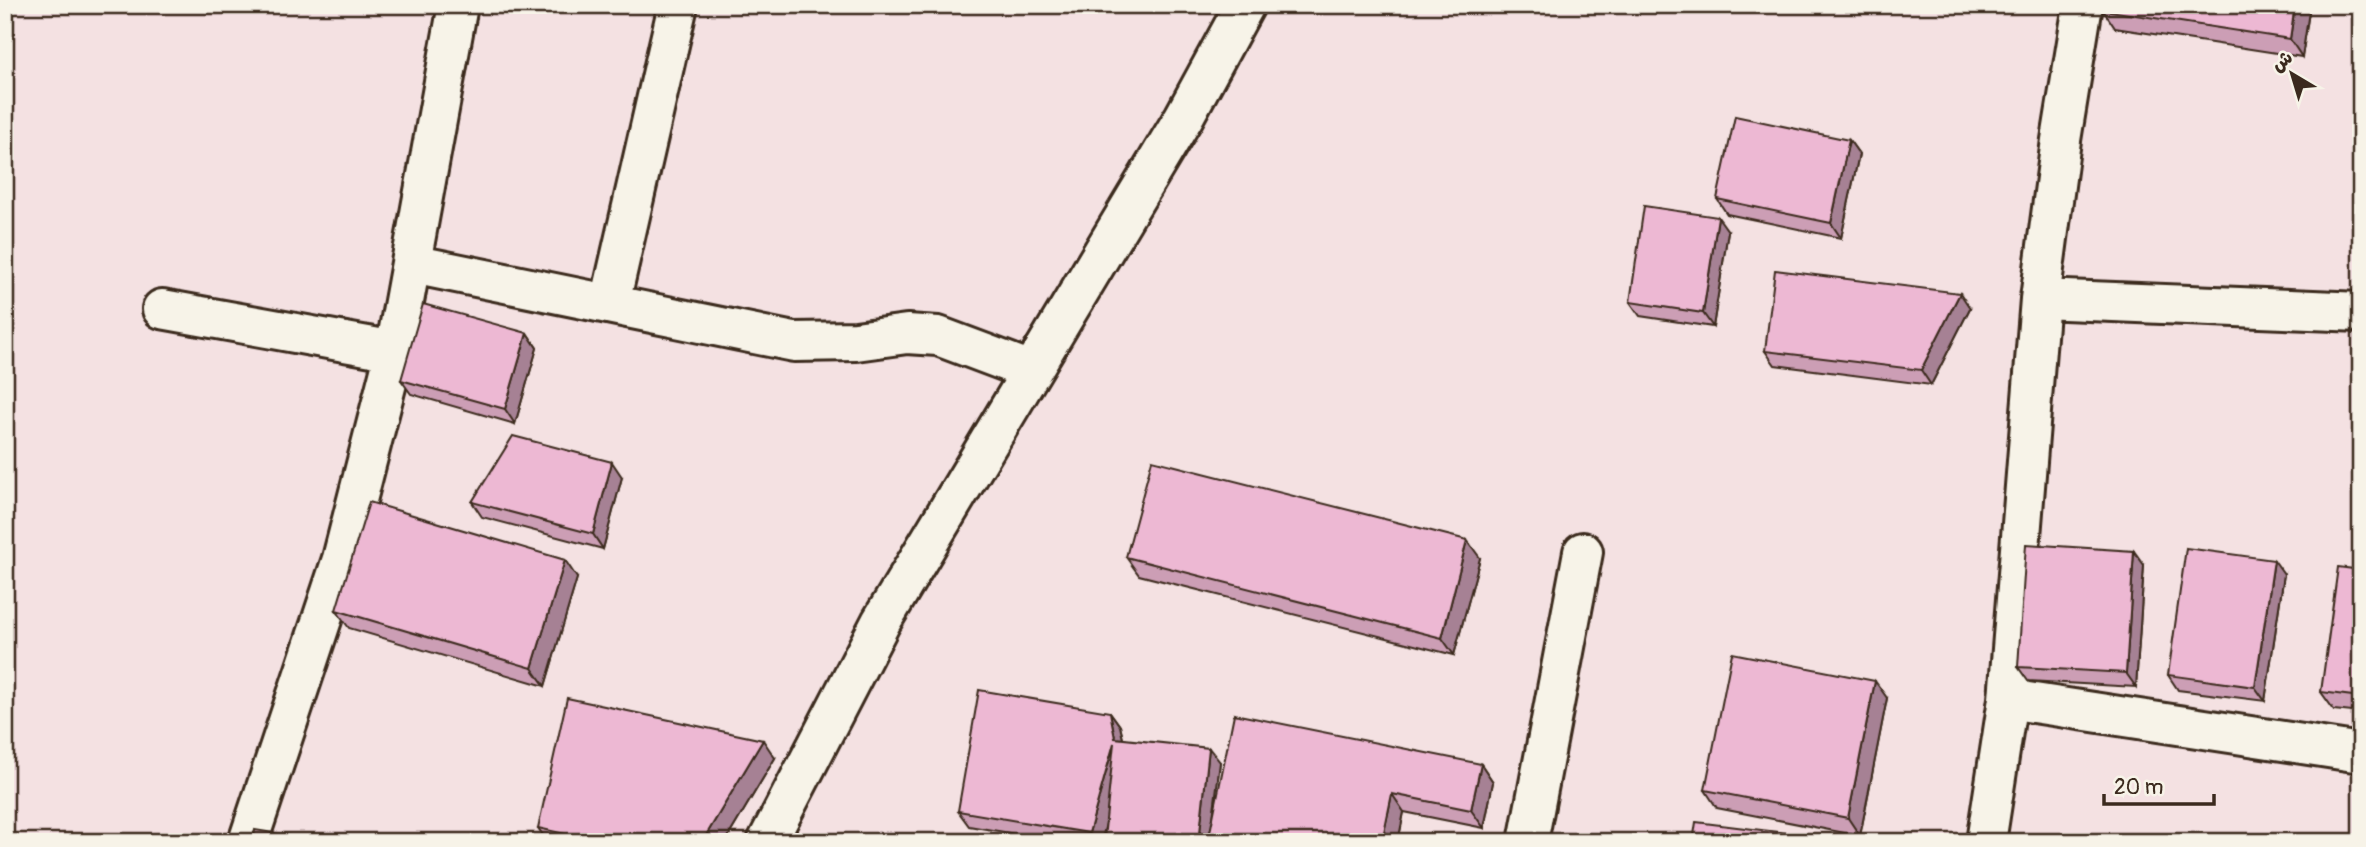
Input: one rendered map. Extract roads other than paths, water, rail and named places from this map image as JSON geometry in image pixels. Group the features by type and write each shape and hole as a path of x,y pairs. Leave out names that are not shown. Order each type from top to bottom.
{"street":[{"path":"248,842 342,559 395,351 458,5"},
{"path":"610,303 678,5"},
{"path":"767,842 881,622 1184,117 1245,5"},
{"path":"1986,842 2008,699 2040,299 2061,140 2083,5"},
{"path":"412,264 794,342 856,341 907,334 938,336 1031,371"},
{"path":"2040,299 2361,312"},
{"path":"162,309 395,351"},
{"path":"1528,842 1583,552"},
{"path":"2008,699 2361,753"}]}
